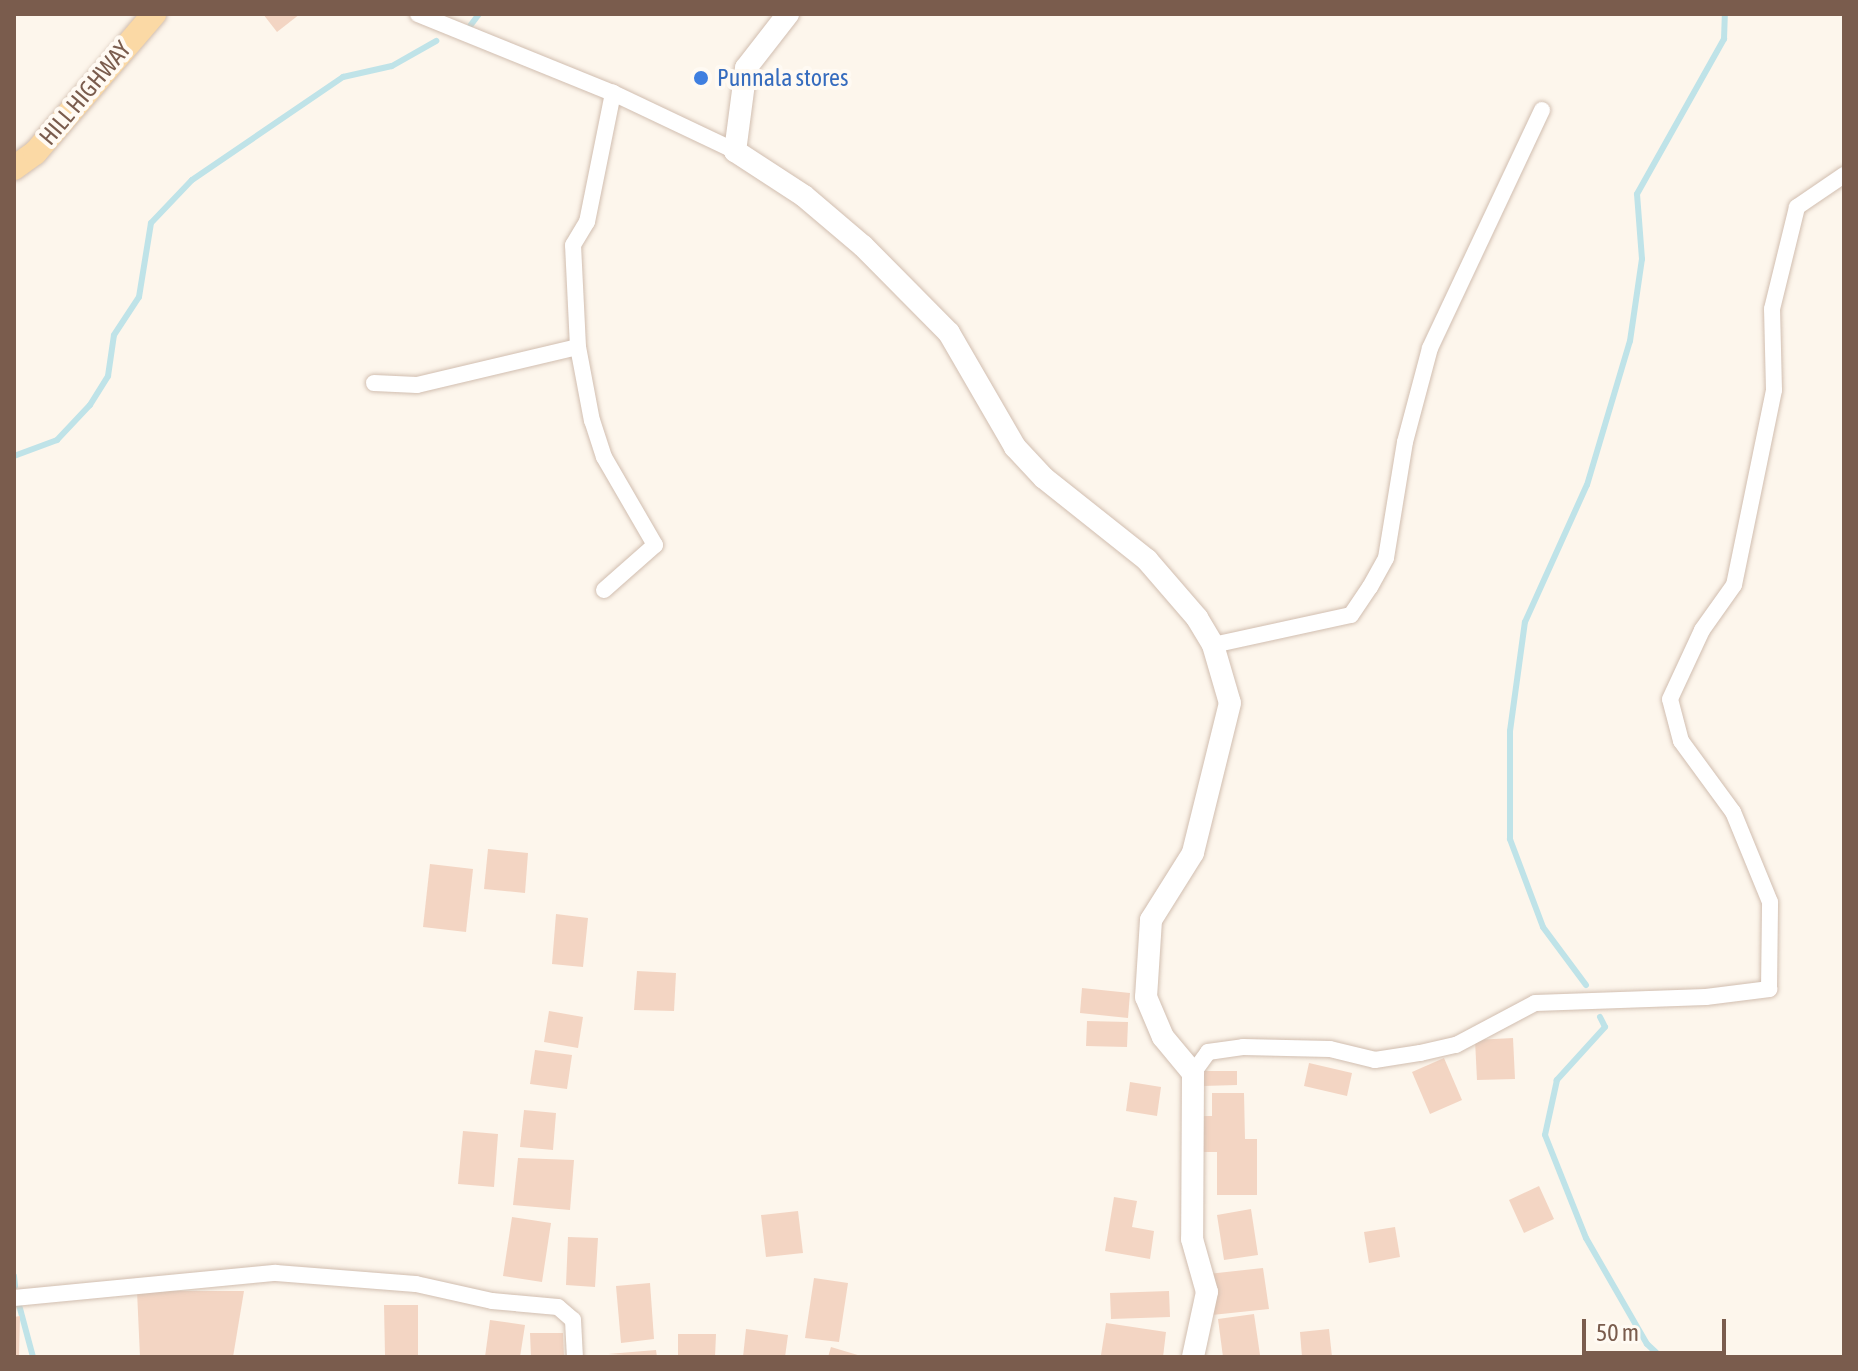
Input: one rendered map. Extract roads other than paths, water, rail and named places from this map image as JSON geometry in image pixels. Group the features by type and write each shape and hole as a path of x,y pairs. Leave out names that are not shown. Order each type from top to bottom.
{"main road":[{"name":"HILL HIGHWAY","path":"14,168 35,153 154,14"},
{"path":"788,14 746,68 735,151 804,196 863,246 949,333 1015,447 1044,478 1147,560 1197,618 1213,645 1230,703 1193,853 1151,920 1146,997 1163,1037 1193,1073 1192,1239 1207,1292 1193,1357"}],"street":[{"path":"418,14 613,93 735,151"},
{"path":"604,590 655,545 604,457 592,421 578,347 573,245 587,222 613,93"},
{"path":"1213,645 1351,615 1370,587 1386,558 1405,442 1430,348 1542,110"},
{"path":"1193,1073 1208,1052 1243,1047 1330,1049 1375,1060 1420,1053 1456,1045 1535,1003 1706,997 1769,989 1770,902 1733,812 1681,741 1670,699 1702,630 1734,585 1774,390 1772,309 1797,207 1844,175"},
{"path":"374,383 417,385 578,347"},
{"path":"14,1298 252,1274 416,1284 492,1301 558,1307 573,1320 575,1357"}],"waterway":[{"path":"470,26 479,14"},
{"path":"1586,985 1543,927 1510,839 1510,731 1525,622 1587,485 1630,341 1642,259 1637,194 1724,39 1725,14"},
{"path":"14,456 57,440 90,405 108,376 114,335 139,297 151,223 192,180 343,77 392,66 436,41"},
{"path":"1600,1017 1605,1027 1557,1080 1545,1135 1586,1238 1647,1344 1661,1357"},
{"path":"14,1276 15,1286"},
{"path":"18,1301 33,1357"}],"place":[{"name":"Punnala stores","path":"701,78"}]}
